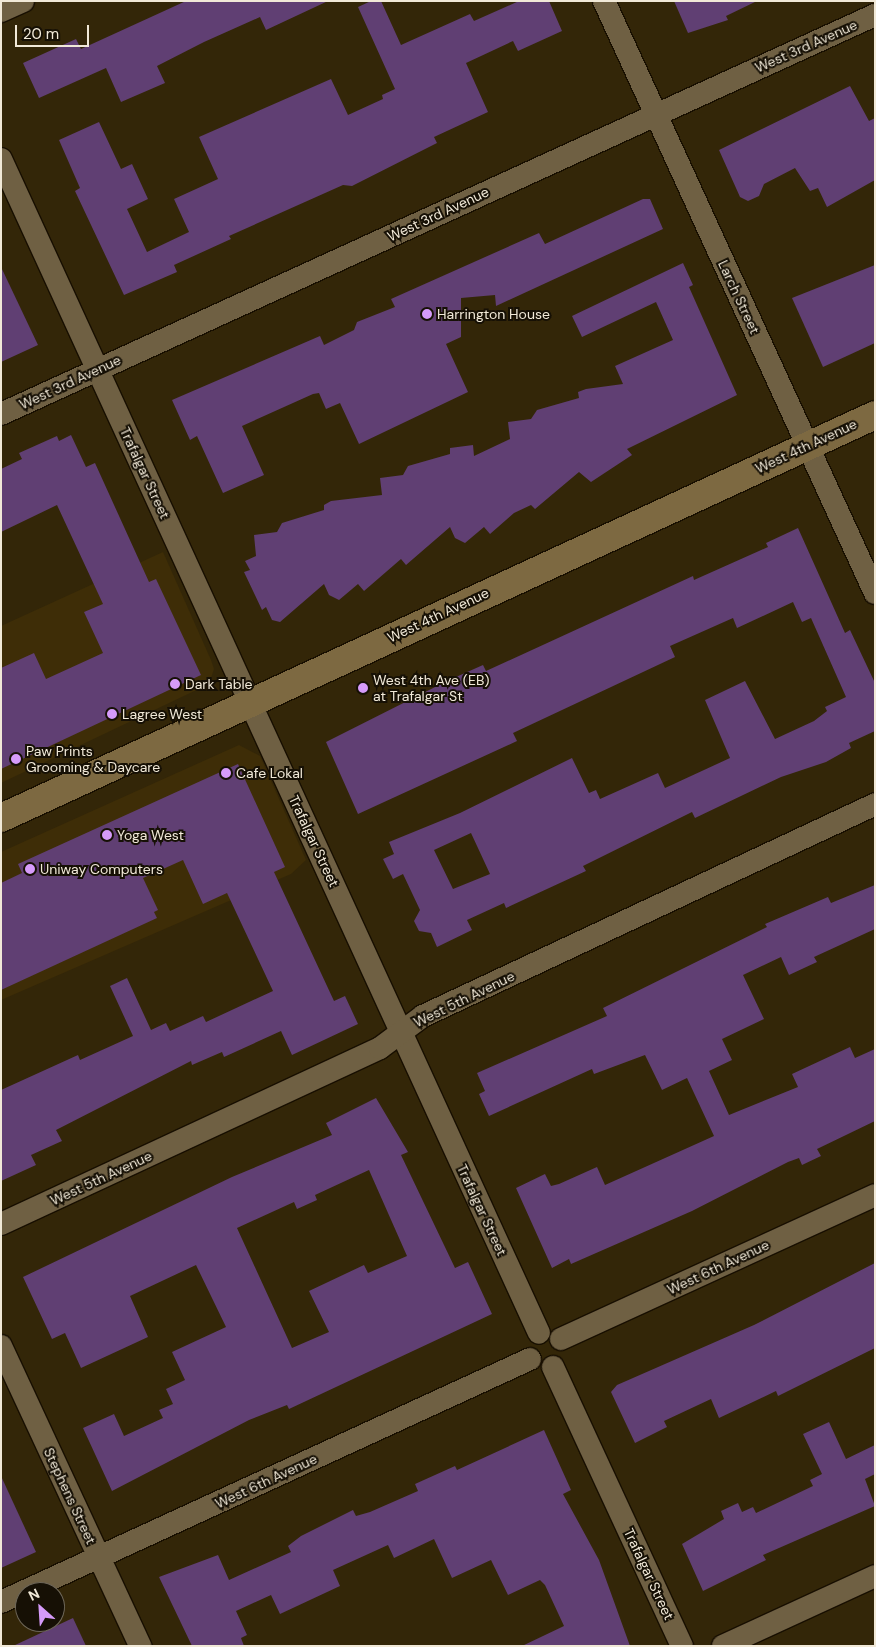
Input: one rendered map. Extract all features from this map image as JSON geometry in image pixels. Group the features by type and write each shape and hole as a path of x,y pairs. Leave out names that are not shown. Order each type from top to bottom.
{"main road":[{"name":"West 4th Avenue","path":"1,818 875,414"}],"street":[{"path":"1,11 23,1"},
{"name":"Larch Street","path":"604,1 875,592"},
{"name":"West 3rd Avenue","path":"1,414 875,15"},
{"name":"Trafalgar Street","path":"1,159 539,1333"},
{"name":"West 5th Avenue","path":"1,1224 380,1048 423,1016 875,804"},
{"name":"West 6th Avenue","path":"561,1339 875,1195"},
{"path":"551,1332 561,1339 564,1355 553,1367 543,1368 530,1359 528,1347 539,1333 551,1332"},
{"name":"Stephens Street","path":"1,1346 140,1646"},
{"name":"West 6th Avenue","path":"1,1602 530,1359"},
{"name":"Trafalgar Street","path":"553,1367 682,1646"},
{"path":"723,1646 875,1576"}],"shaded area":[{"path":"163,552 211,660 214,669 209,684 1,783 1,626"},
{"path":"239,745 260,756 306,860 291,874 1,1000 1,852"}],"building":[{"path":"186,1 328,1 266,30 260,17 204,42 157,66 165,83 121,102 106,68 39,98 23,63 76,39 81,49"},
{"path":"371,1 381,1 401,45 470,14 474,21 519,1 549,1 562,31 518,51 513,41 466,63 488,112 434,137 437,143 352,186 343,185 229,236 231,239 174,265 177,272 124,295 75,191 80,188 59,140 99,122 121,169 132,164 148,199 127,209 147,252 189,232 174,199 218,179 199,137 331,79 348,115 383,99 382,95 395,89 358,7"},
{"path":"674,1 757,1 726,16 728,20 688,33"},
{"path":"850,86 869,121 875,118 875,180 827,207 818,188 810,191 795,168 764,184 759,196 748,201 740,197 719,150"},
{"path":"643,199 650,199 663,229 496,306 495,295 461,298 461,337 446,344 468,392 359,444 340,403 326,409 319,393 313,394 242,426 264,475 223,493 197,436 190,440 172,400 320,336 324,345 354,330 357,322 395,307 391,299 539,233 545,244"},
{"path":"683,263 693,285 689,287 737,395 627,449 632,455 591,482 579,472 535,509 531,505 514,513 490,534 484,527 465,543 455,538 450,527 406,565 401,559 364,591 358,584 339,600 329,595 324,584 280,622 272,620 266,607 262,610 244,572 250,570 245,561 256,556 254,535 277,532 282,523 324,510 324,505 331,501 382,495 380,478 403,475 408,466 450,454 450,448 473,445 474,456 510,439 508,422 531,419 537,410 579,398 578,392 586,389 623,384 615,366 673,340 656,302 582,337 572,316"},
{"path":"875,265 875,343 823,367 792,298"},
{"path":"1,267 38,345 1,362"},
{"path":"71,435 86,467 95,463 149,582 156,579 201,675 1,769 1,668 34,653 46,679 103,653 84,612 103,604 57,505 1,532 1,469 22,459 19,453 57,436 59,441"},
{"path":"798,528 845,633 850,630 875,683 875,731 849,743 851,748 826,762 781,777 695,818 692,812 583,866 586,871 506,908 504,903 467,920 472,930 437,947 431,933 419,931 414,921 420,910 403,874 393,879 383,859 394,854 389,842 460,813 572,758 589,793 596,790 600,799 658,773 665,788 730,758 705,700 745,681 775,739 814,721 827,711 825,707 846,697 811,618 802,622 793,602 737,628 733,618 670,646 675,657 513,733 517,741 358,814 326,742 447,681 483,665 486,671 693,576 694,580 768,547 766,543","holes":["471,833 490,874 453,889 434,850"]},
{"path":"238,764 285,867 274,872 334,1001 345,996 358,1024 292,1055 281,1031 224,1057 222,1052 192,1065 191,1061 56,1130 62,1141 31,1155 36,1165 1,1181 1,1090 78,1055 80,1060 133,1036 110,986 127,978 151,1030 166,1023 170,1031 203,1016 206,1022 273,991 227,893 203,904 183,860 143,878 158,910 154,912 157,918 1,990 1,883 22,873 18,864"},
{"path":"875,885 875,929 814,957 817,962 789,975 781,957 743,975 764,1019 722,1039 732,1060 709,1071 729,1115 798,1087 792,1074 850,1047 855,1058 875,1049 875,1121 817,1149 821,1156 802,1165 799,1158 788,1162 692,1211 571,1264 569,1259 552,1268 516,1188 545,1174 551,1186 559,1184 597,1167 605,1185 714,1136 687,1078 662,1090 645,1055 594,1074 592,1069 489,1116 479,1094 485,1091 477,1073 607,1016 603,1008 767,927 765,924 828,897 831,903"},
{"path":"376,1098 408,1152 401,1155 455,1268 468,1262 492,1314 289,1409 287,1405 249,1420 112,1491 83,1428 114,1414 124,1436 163,1418 159,1410 173,1404 166,1389 185,1380 172,1352 226,1327 196,1265 130,1296 148,1337 81,1368 65,1333 52,1339 23,1277 232,1177 332,1135 326,1123","holes":["369,1170 407,1256 368,1273 364,1265 309,1291 329,1332 292,1348 237,1228 294,1202 297,1209 317,1200 315,1195"]},
{"path":"875,1263 875,1348 778,1396 776,1391 719,1418 711,1399 664,1421 667,1427 635,1443 611,1392 617,1385 754,1325"},
{"path":"829,1422 846,1459 875,1445 875,1474 865,1479 875,1506 763,1555 766,1560 703,1591 682,1544 724,1519 721,1511 738,1503 742,1512 753,1507 756,1513 813,1486 810,1480 822,1474 803,1434"},
{"path":"544,1430 571,1490 563,1494 599,1560 630,1646 522,1646 564,1626 545,1585 540,1580 508,1595 491,1560 452,1578 434,1539 394,1558 388,1545 333,1570 340,1586 280,1614 271,1595 236,1611 247,1635 241,1638 244,1646 192,1646 159,1577 218,1555 229,1580 291,1552 288,1546 301,1536 353,1510 356,1516 370,1512 418,1491 415,1484 455,1466 457,1470"},
{"path":"1,1476 36,1552 1,1568"},
{"path":"73,1618 86,1646 13,1646 43,1632 65,1632 65,1622"}],"place":[{"name":"Harrington House","path":"427,314"},
{"name":"Dark Table","path":"175,684"},
{"name":"West 4th Ave (EB) at Trafalgar St","path":"363,688"},
{"name":"Lagree West","path":"112,714"},
{"name":"Paw Prints Grooming & Daycare","path":"16,759"},
{"name":"Cafe Lokal","path":"226,773"},
{"name":"Yoga West","path":"107,835"},
{"name":"Uniway Computers","path":"30,869"}]}
